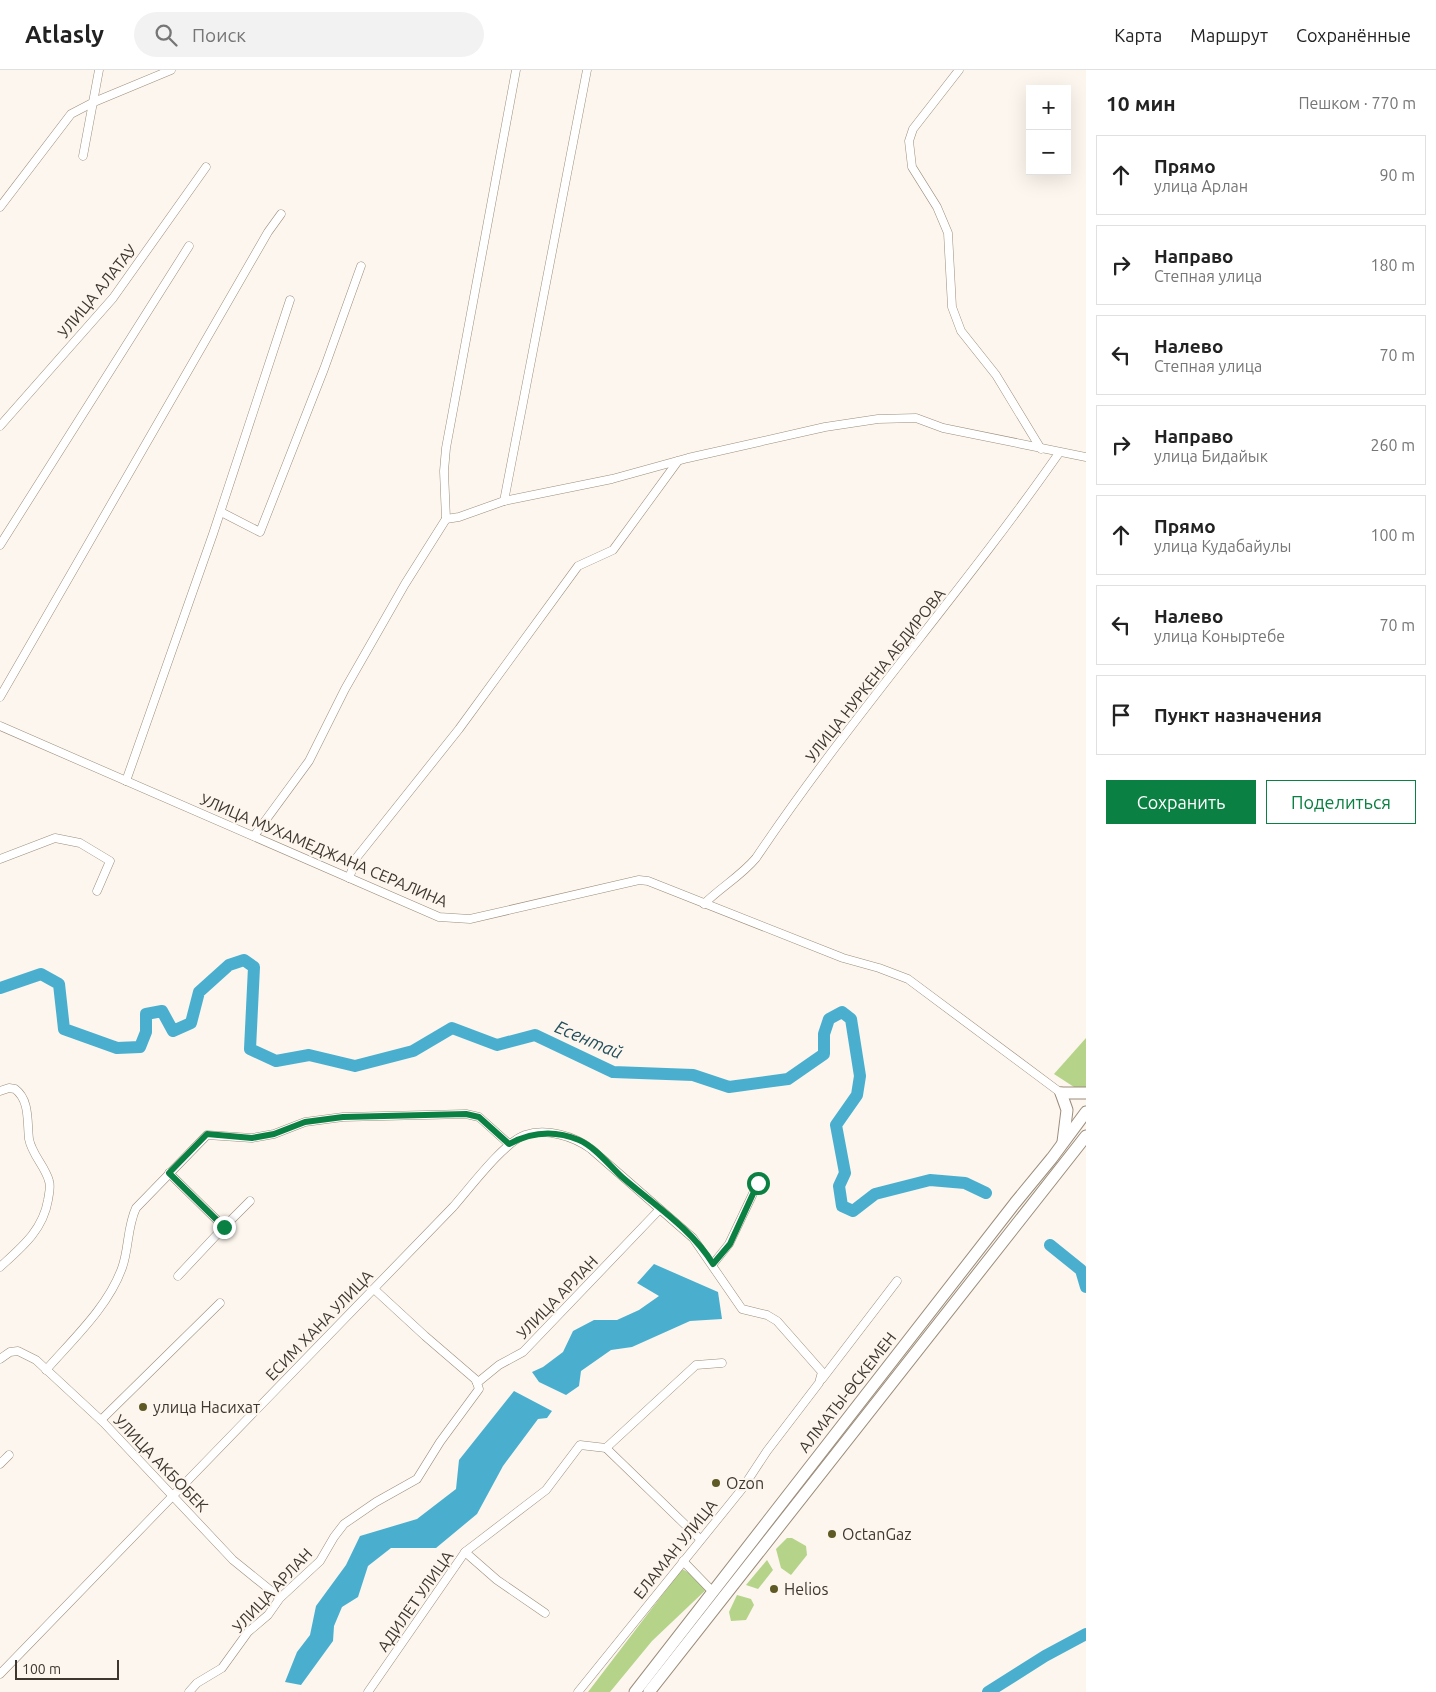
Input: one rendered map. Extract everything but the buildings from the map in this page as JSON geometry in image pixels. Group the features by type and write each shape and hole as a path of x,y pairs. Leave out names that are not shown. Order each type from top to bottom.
{"highway":[{"path":"1063,1144 1067,1110 1061,1092 1086,1093"},
{"name":"АЛМАТЫ-ӨСКЕМЕН","path":"635,1692 1086,1112"},
{"name":"АЛМАТЫ-ӨСКЕМЕН","path":"649,1692 1086,1136"}],"street":[{"path":"84,156 99,70"},
{"path":"0,207 71,114 94,102 171,70"},
{"path":"254,836 308,761 405,584 446,519 444,471 446,448 516,70"},
{"path":"504,501 587,70"},
{"path":"959,70 913,129 909,141 912,167 938,207 948,233 952,306 961,331 996,375 1041,449"},
{"name":"УЛИЦА АЛАТАУ","path":"0,426 113,298 206,167"},
{"path":"0,697 268,232 281,214"},
{"path":"0,545 189,246"},
{"path":"221,512 260,532 324,369 361,266"},
{"path":"126,781 221,512 290,300"},
{"path":"446,519 459,517 504,501 612,479 678,461 826,427 878,419 916,418 943,428 1058,453 1086,457"},
{"name":"УЛИЦА НУРКЕНА АБДИРОВА","path":"704,904 729,881 745,872 756,858 842,738 928,630 1058,453"},
{"path":"349,878 357,857 458,729 578,566 613,550 678,461"},
{"name":"УЛИЦА МУХАМЕДЖАНА СЕРАЛИНА","path":"0,726 439,917 458,920 470,919 639,880 648,881 843,958 879,968 908,979 1061,1092"},
{"path":"0,859 55,838 80,843 110,861 97,892"},
{"path":"0,1091 8,1088 15,1089 24,1101 31,1147 47,1174 50,1188 46,1210 38,1228 24,1246 0,1267"},
{"path":"46,1370 103,1304 122,1268 132,1218 136,1208 207,1134 252,1138 274,1134 305,1122 343,1117 466,1114 479,1117 509,1144 524,1135 538,1133 555,1134 579,1140 693,1238 713,1264 730,1244 758,1183"},
{"name":"ЕСИМ ХАНА УЛИЦА","path":"0,1674 453,1207 509,1144"},
{"path":"169,1173 224,1227"},
{"path":"178,1276 250,1201"},
{"name":"УЛИЦА АРЛАН","path":"189,1692 196,1684 222,1668 248,1632 268,1615 280,1598 320,1562 334,1536 344,1524 416,1479 440,1442 479,1389 477,1383 499,1365 523,1352 660,1210"},
{"name":"ЕЛАМАН УЛИЦА","path":"578,1692 742,1489 767,1451 819,1382 822,1372 777,1321 767,1316 742,1310 732,1298 713,1264"},
{"path":"819,1382 896,1281"},
{"path":"374,1289 475,1379 477,1383"},
{"path":"101,1420 220,1303"},
{"name":"УЛИЦА АКБОБЕК","path":"0,1359 10,1352 18,1351 30,1356 101,1420 248,1574 280,1598"},
{"path":"700,1539 606,1448 696,1365 722,1363"},
{"name":"АДИЛЕТ УЛИЦА","path":"368,1692 465,1552 546,1490 580,1446 606,1448"},
{"path":"0,1464 9,1455"},
{"path":"465,1552 497,1580 546,1613"},
{"path":"683,1561 713,1592"}],"green space":[{"path":"1086,1038 1086,1087 1074,1087 1054,1074"},
{"path":"787,1538 792,1538 806,1546 807,1555 791,1575 781,1568 776,1549"},
{"path":"767,1560 773,1570 758,1589 746,1585"},
{"path":"682,1569 711,1585 652,1641 610,1692 588,1692"},
{"path":"737,1595 751,1599 754,1605 746,1620 731,1621 729,1612"}],"water":[{"path":"654,1264 718,1292 722,1319 690,1321 632,1347 611,1350 581,1371 579,1386 566,1395 539,1382 532,1372 543,1367 563,1352 573,1331 594,1320 617,1320 639,1310 659,1296 637,1283"},
{"path":"514,1391 552,1411 547,1418 538,1419 503,1466 477,1514 436,1548 391,1548 368,1566 358,1597 342,1607 334,1626 333,1641 301,1685 285,1682 297,1652 310,1635 316,1606 346,1565 360,1536 417,1519 456,1489 459,1460"}],"waterway":[{"name":"Есентай","path":"0,988 41,974 59,984 64,1029 117,1048 140,1047 146,1032 146,1014 162,1011 173,1031 191,1023 199,992 229,965 244,960 254,967 250,1049 276,1061 309,1055 355,1066 413,1051 452,1028 497,1045 535,1035 613,1072 693,1075 729,1087 788,1079 824,1054 824,1034 829,1019 842,1012 851,1019 860,1076 857,1095 836,1125 845,1173 839,1186 842,1206 853,1211 875,1194 930,1180 965,1183 986,1193"},
{"name":"Есентай","path":"1050,1245 1081,1270 1086,1287"},
{"path":"988,1692 1045,1656 1086,1634"}],"place":[{"name":"улица Насихат","path":"143,1407"},
{"name":"Ozon","path":"716,1483"},
{"name":"OctanGaz","path":"832,1534"},
{"name":"Helios","path":"774,1589"}],"route":[{"path":"224,1227 169,1173 207,1134 252,1138 274,1134 305,1122 364,1115 466,1114 479,1117 509,1144 524,1135 538,1133 555,1134 579,1140 693,1238 713,1264 730,1244 758,1183"}]}
